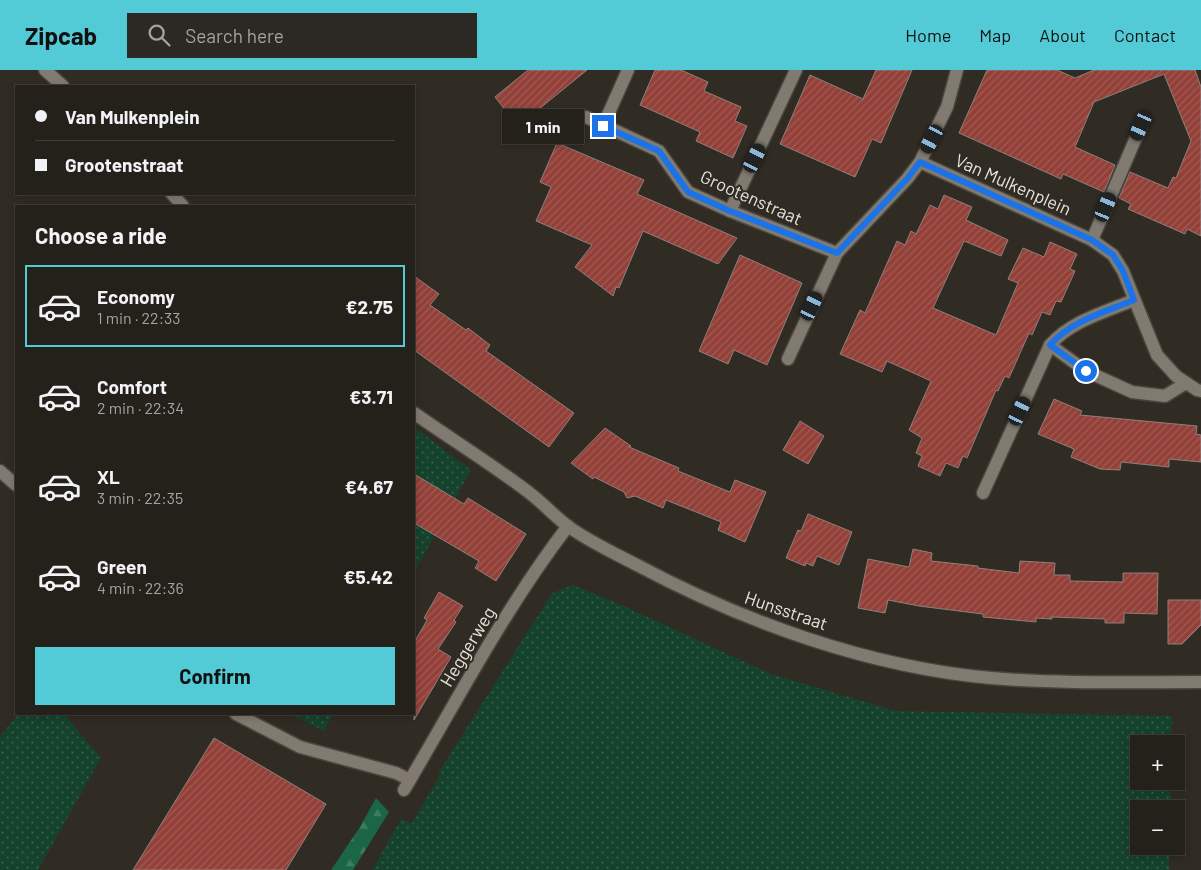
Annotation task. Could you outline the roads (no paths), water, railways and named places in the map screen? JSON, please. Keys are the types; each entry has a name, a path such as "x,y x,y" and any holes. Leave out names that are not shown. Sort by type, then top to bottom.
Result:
{"street":[{"path":"45,70 62,85"},
{"path":"603,126 628,70"},
{"path":"730,211 796,70"},
{"path":"788,359 837,253 907,179 920,162 947,106 957,70"},
{"name":"Grootenstraat","path":"586,118 659,151 688,192 730,211 837,253"},
{"path":"1092,240 1141,126"},
{"name":"Van Mulkenplein","path":"920,162 1092,240 1113,255 1123,271 1157,355 1176,376 1201,391"},
{"path":"173,195 182,205"},
{"path":"983,493 1050,345 1059,335 1071,327 1134,300"},
{"path":"1050,345 1086,371 1132,392 1165,396 1186,383"},
{"name":"Hunsstraat","path":"415,414 527,490 568,526 595,542 708,601 796,634 898,663 954,674 1060,682 1201,682"},
{"path":"0,470 15,484"},
{"name":"Heggerweg","path":"238,715 300,747 396,773 407,785 517,600 568,526"}]}
